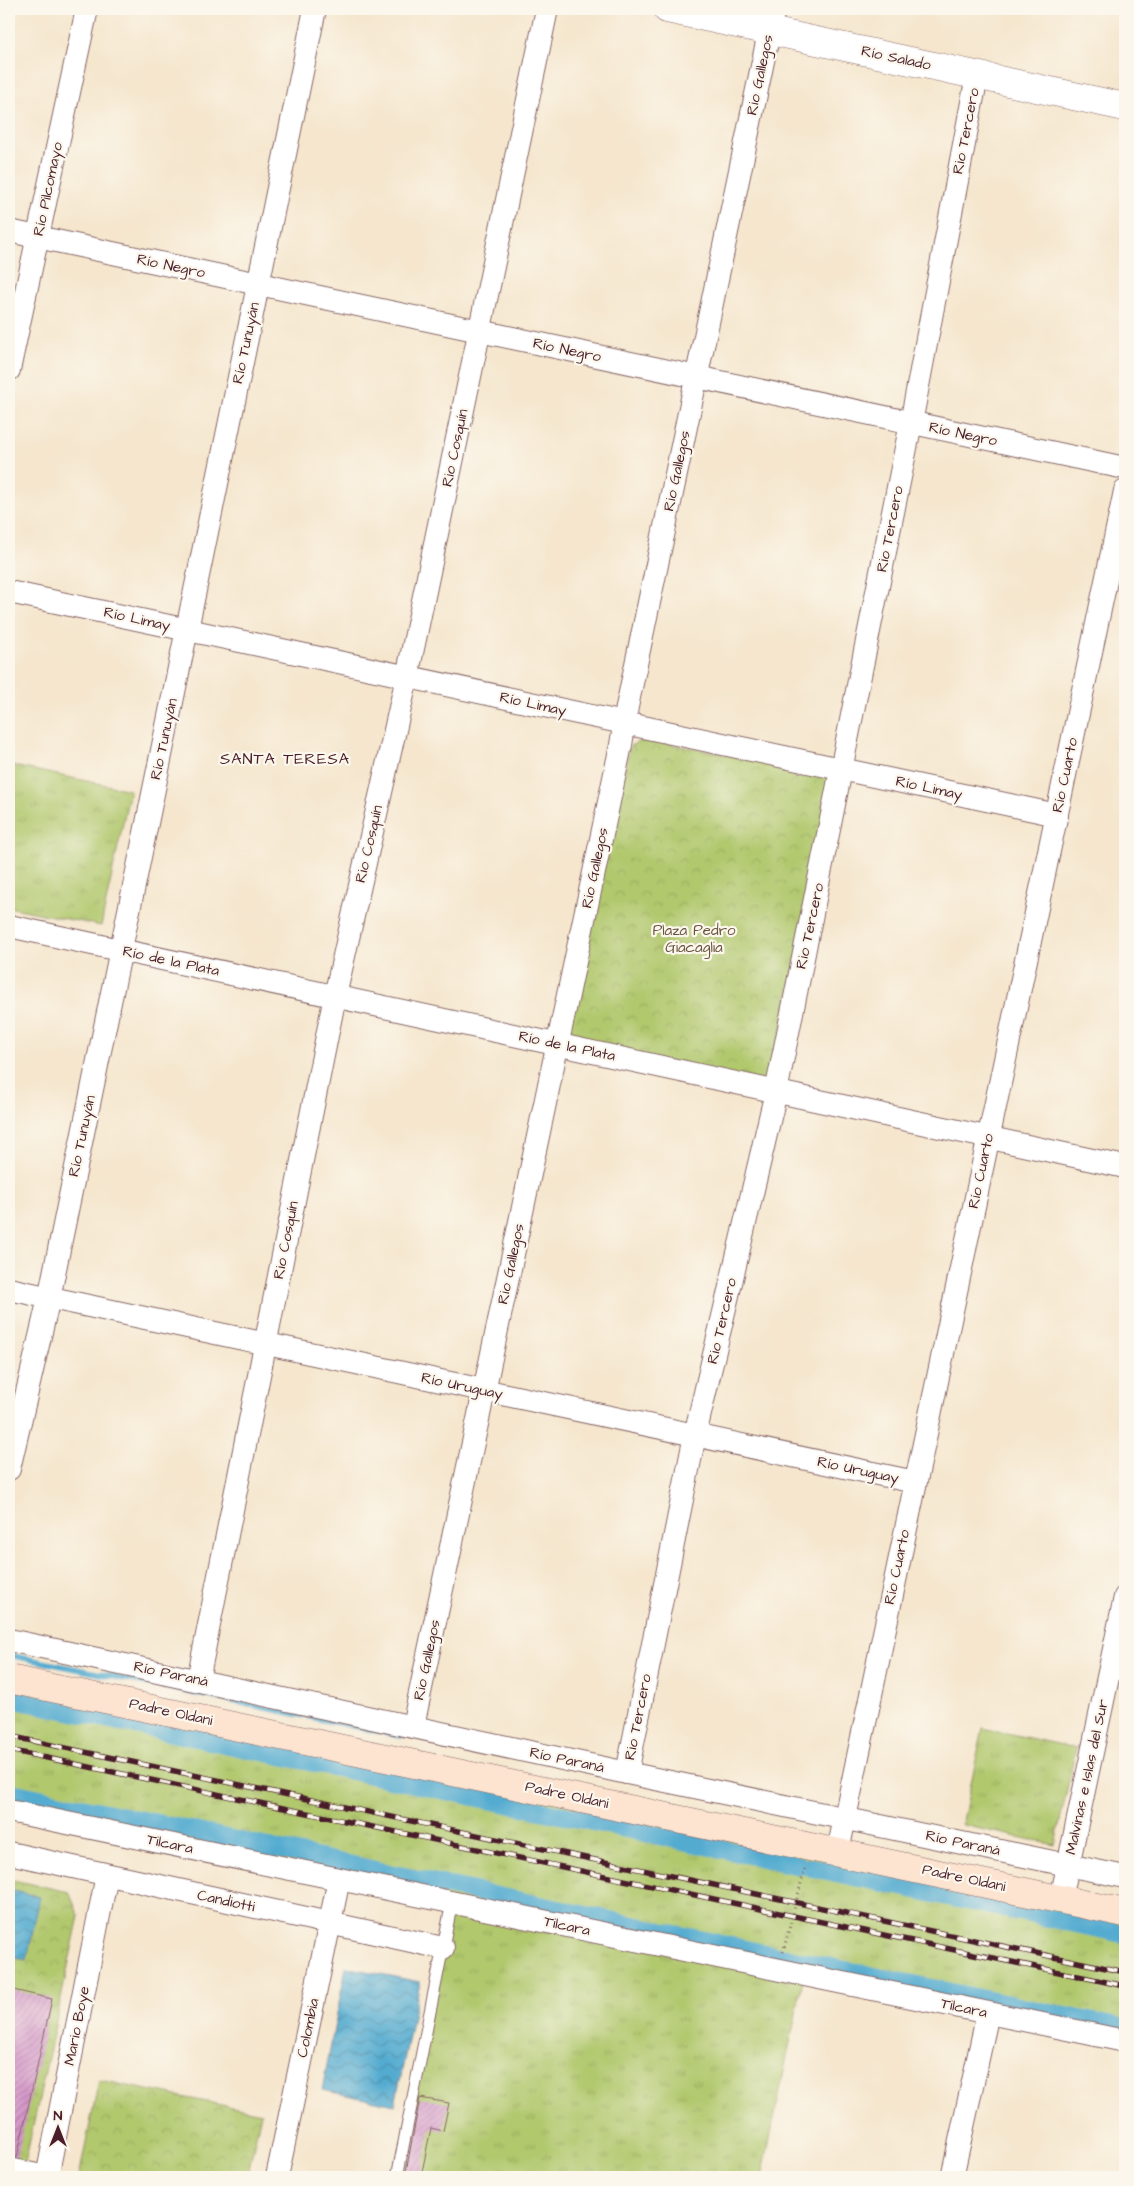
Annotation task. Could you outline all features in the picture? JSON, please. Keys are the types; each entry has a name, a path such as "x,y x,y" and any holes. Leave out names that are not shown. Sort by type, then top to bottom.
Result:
{"main road":[{"name":"Padre Oldani","path":"9,1679 838,1851 1125,1913"}],"street":[{"name":"Río Pilcomayo","path":"9,370 87,9"},
{"name":"Río Tunuyán","path":"9,1468 48,1298 121,950 315,9"},
{"name":"Rio Cosquín","path":"198,1680 335,996 407,677 547,9"},
{"name":"Río Salado","path":"667,9 772,20 977,76 1125,108"},
{"name":"Rio Gallegos","path":"413,1726 772,20"},
{"name":"Rio Tercero","path":"627,1773 695,1435 776,1092 911,423 977,76"},
{"name":"Río Negro","path":"9,231 1125,468"},
{"name":"Río Cuarto","path":"838,1851 1125,491"},
{"name":"Río Limay","path":"9,592 1057,815"},
{"name":"Río de la Plata","path":"9,926 1125,1166"},
{"name":"Río Uruguay","path":"9,1289 916,1482"},
{"name":"Malvinas e Islas del Sur","path":"1061,1899 1125,1597"},
{"name":"Río Paraná","path":"9,1640 627,1773 1125,1877"},
{"name":"Tilcara","path":"9,1811 1125,2041"},
{"name":"Candiotti","path":"9,1853 443,1948"},
{"name":"Mario Boye","path":"47,2177 107,1875"},
{"name":"Colombia","path":"277,2177 340,1879"},
{"path":"952,2177 988,2013"},
{"path":"9,2169 47,2177"}],"lane":[{"path":"397,2177 452,1902"}],"path":[{"path":"778,1970 811,1846"}],"green space":[{"name":"Plaza Pedro Giacaglia","path":"640,741 654,741 825,773 832,781 772,1077 764,1083 572,1043 568,1024 630,746"},
{"path":"9,765 130,790 101,926 9,907"},
{"path":"9,1679 1125,1913 1125,2041 804,1975 762,2177 397,2177 452,1902 9,1811"},
{"path":"983,1728 1076,1748 1055,1845 962,1825"},
{"path":"9,1879 69,1892 79,1916 25,2163 9,2159"},
{"path":"99,2080 261,2113 247,2177 79,2177"}],"water":[{"path":"9,1890 40,1897 27,1960 9,1957"},
{"path":"346,1967 420,1982 395,2105 322,2090"}],"building":[{"path":"9,1989 52,1999 17,2157 9,2156"},
{"path":"420,2098 449,2103 443,2131 431,2128 421,2177 405,2177"}],"waterway":[{"path":"9,1655 401,1736"},
{"path":"9,1698 798,1865"},
{"path":"9,1792 776,1956"},
{"path":"810,1867 1125,1934"},
{"path":"786,1958 1125,2029"}],"railway":[{"path":"9,1736 1125,1972"},
{"path":"9,1750 1125,1986"}],"district":[{"name":"SANTA TERESA","path":"285,759"}]}
